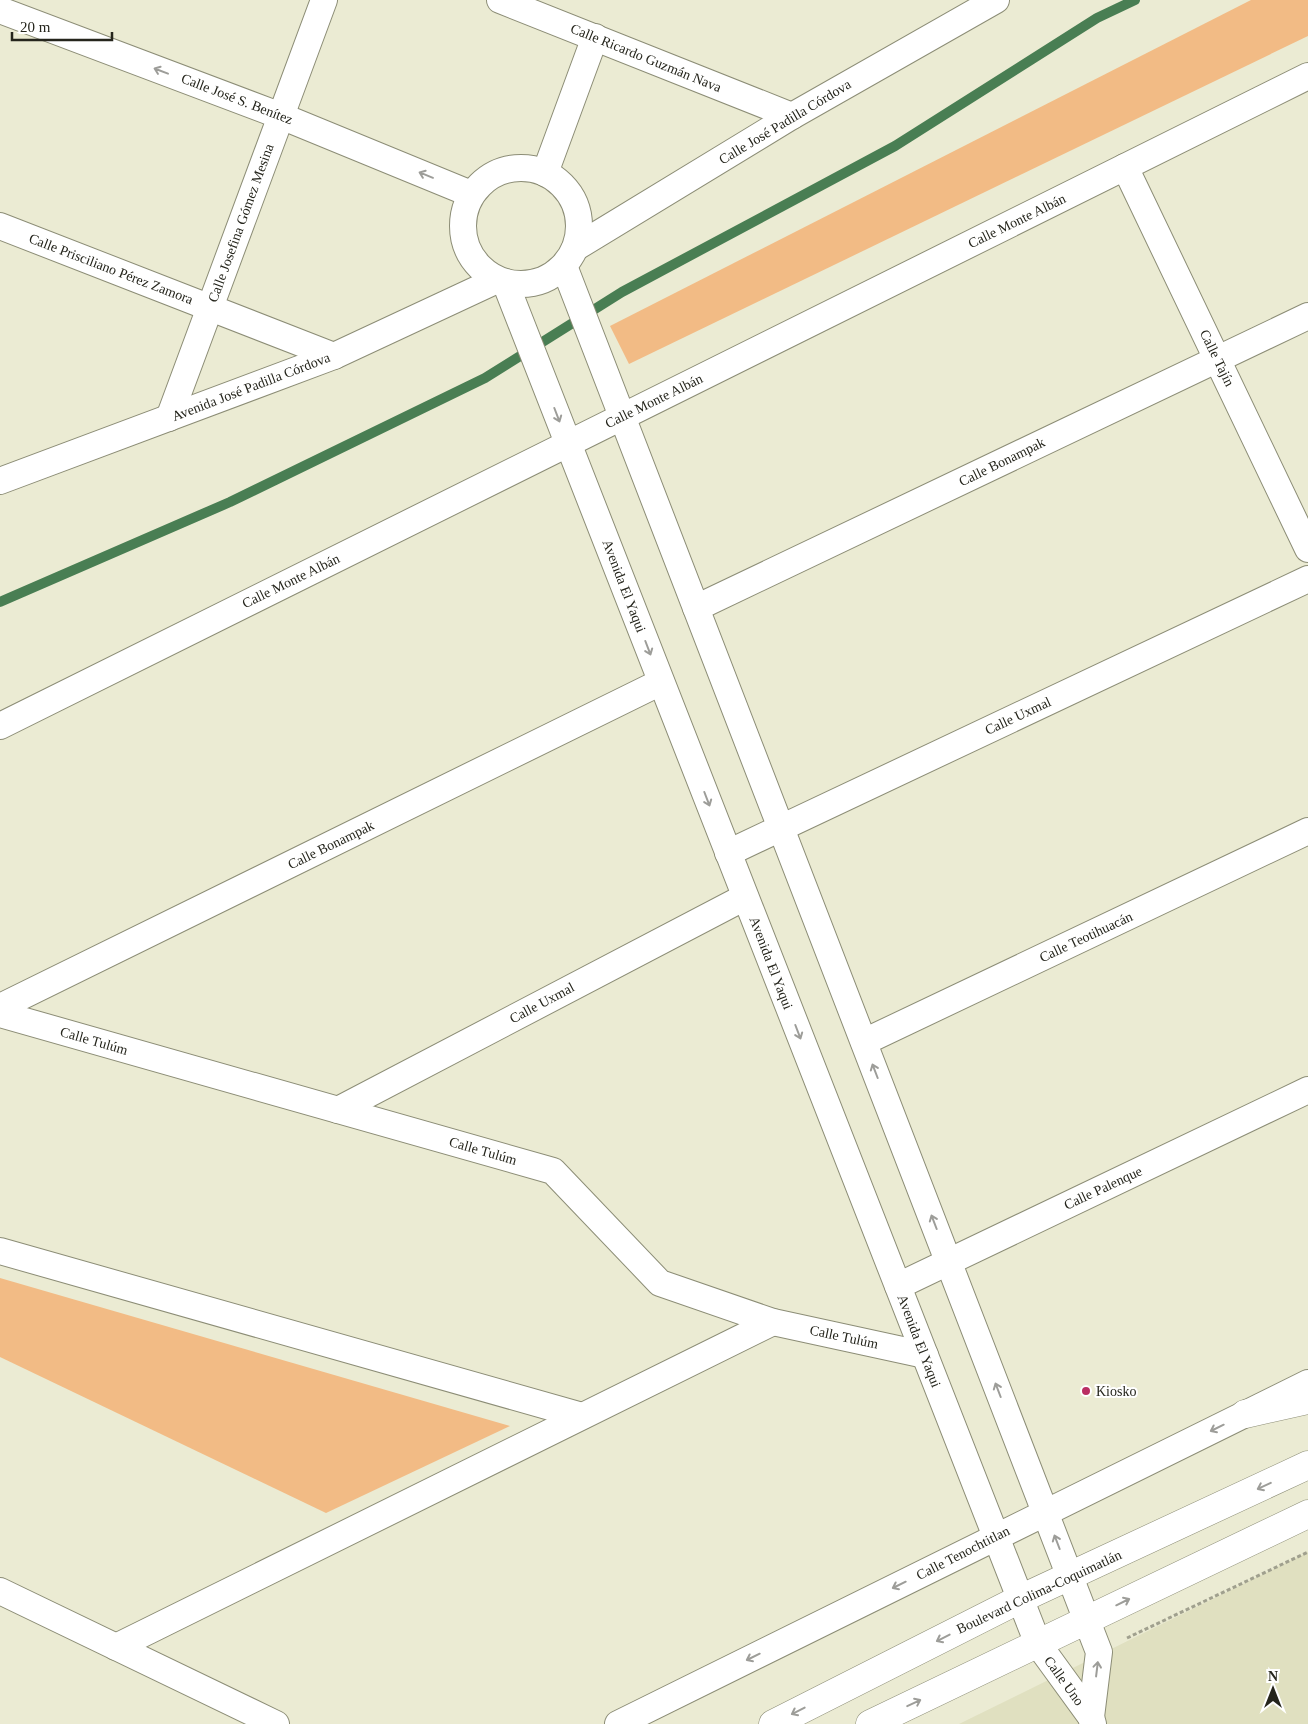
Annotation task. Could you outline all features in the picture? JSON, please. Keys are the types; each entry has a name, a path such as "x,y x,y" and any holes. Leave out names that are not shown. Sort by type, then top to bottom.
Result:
{"main road":[{"path":"1245,1414 1308,1400"},
{"name":"Boulevard Colima-Coquimatlán","path":"773,1724 1020,1599 1308,1465"},
{"path":"870,1724 1308,1514"}],"street":[{"name":"Calle Josefina Gómez Mesina","path":"169,418 324,0"},
{"name":"Calle Ricardo Guzmán Nava","path":"500,0 792,116"},
{"name":"Calle José Padilla Córdova","path":"570,257 792,116 996,0"},
{"name":"Calle José S. Benítez","path":"0,10 281,116 471,194"},
{"path":"545,173 595,37"},
{"name":"Calle Monte Albán","path":"0,726 1308,76"},
{"name":"Calle Tajín","path":"1125,167 1308,549"},
{"path":"512,168 529,168 545,173 560,183 571,196 578,213 579,231 570,257 552,276 537,282 521,285 501,281 480,269 468,252 462,233 463,213 471,194 482,182 496,173 512,168"},
{"name":"Calle Prisciliano Pérez Zamora","path":"0,226 334,356"},
{"path":"570,257 575,295 1087,1620"},
{"name":"Avenida El Yaqui","path":"501,281 523,328 1038,1644"},
{"name":"Avenida José Padilla Córdova","path":"5,476 169,418 334,356 501,281"},
{"name":"Calle Bonampak","path":"696,608 1308,316"},
{"name":"Calle Uxmal","path":"728,853 1308,579"},
{"name":"Calle Bonampak","path":"0,1007 662,682"},
{"name":"Calle Teotihuacán","path":"864,1042 1308,831"},
{"name":"Calle Uxmal","path":"338,1110 746,897"},
{"name":"Calle Tulúm","path":"0,1014 553,1171 660,1283 774,1322 924,1355"},
{"name":"Calle Palenque","path":"898,1286 1308,1090"},
{"path":"0,1251 582,1416"},
{"path":"116,1647 774,1322"},
{"name":"Calle Tenochtitlan","path":"618,1724 1045,1511 1308,1383"},
{"path":"0,1591 276,1724"},
{"name":"Calle Uno","path":"1087,1620 1099,1652 1092,1721"},
{"name":"Calle Uno","path":"1038,1644 1092,1721"}],"path":[{"path":"1127,1638 1308,1552"}],"shaded area":[{"path":"1251,0 1308,0 1308,36 629,364 610,326"},
{"path":"0,1278 510,1426 326,1513 0,1357"},
{"path":"1308,1552 1308,1724 959,1724"}],"waterway":[{"path":"0,602 230,502 485,378 622,292 895,146 1097,18 1135,0"}],"place":[{"name":"Kiosko","path":"1086,1391"}]}
